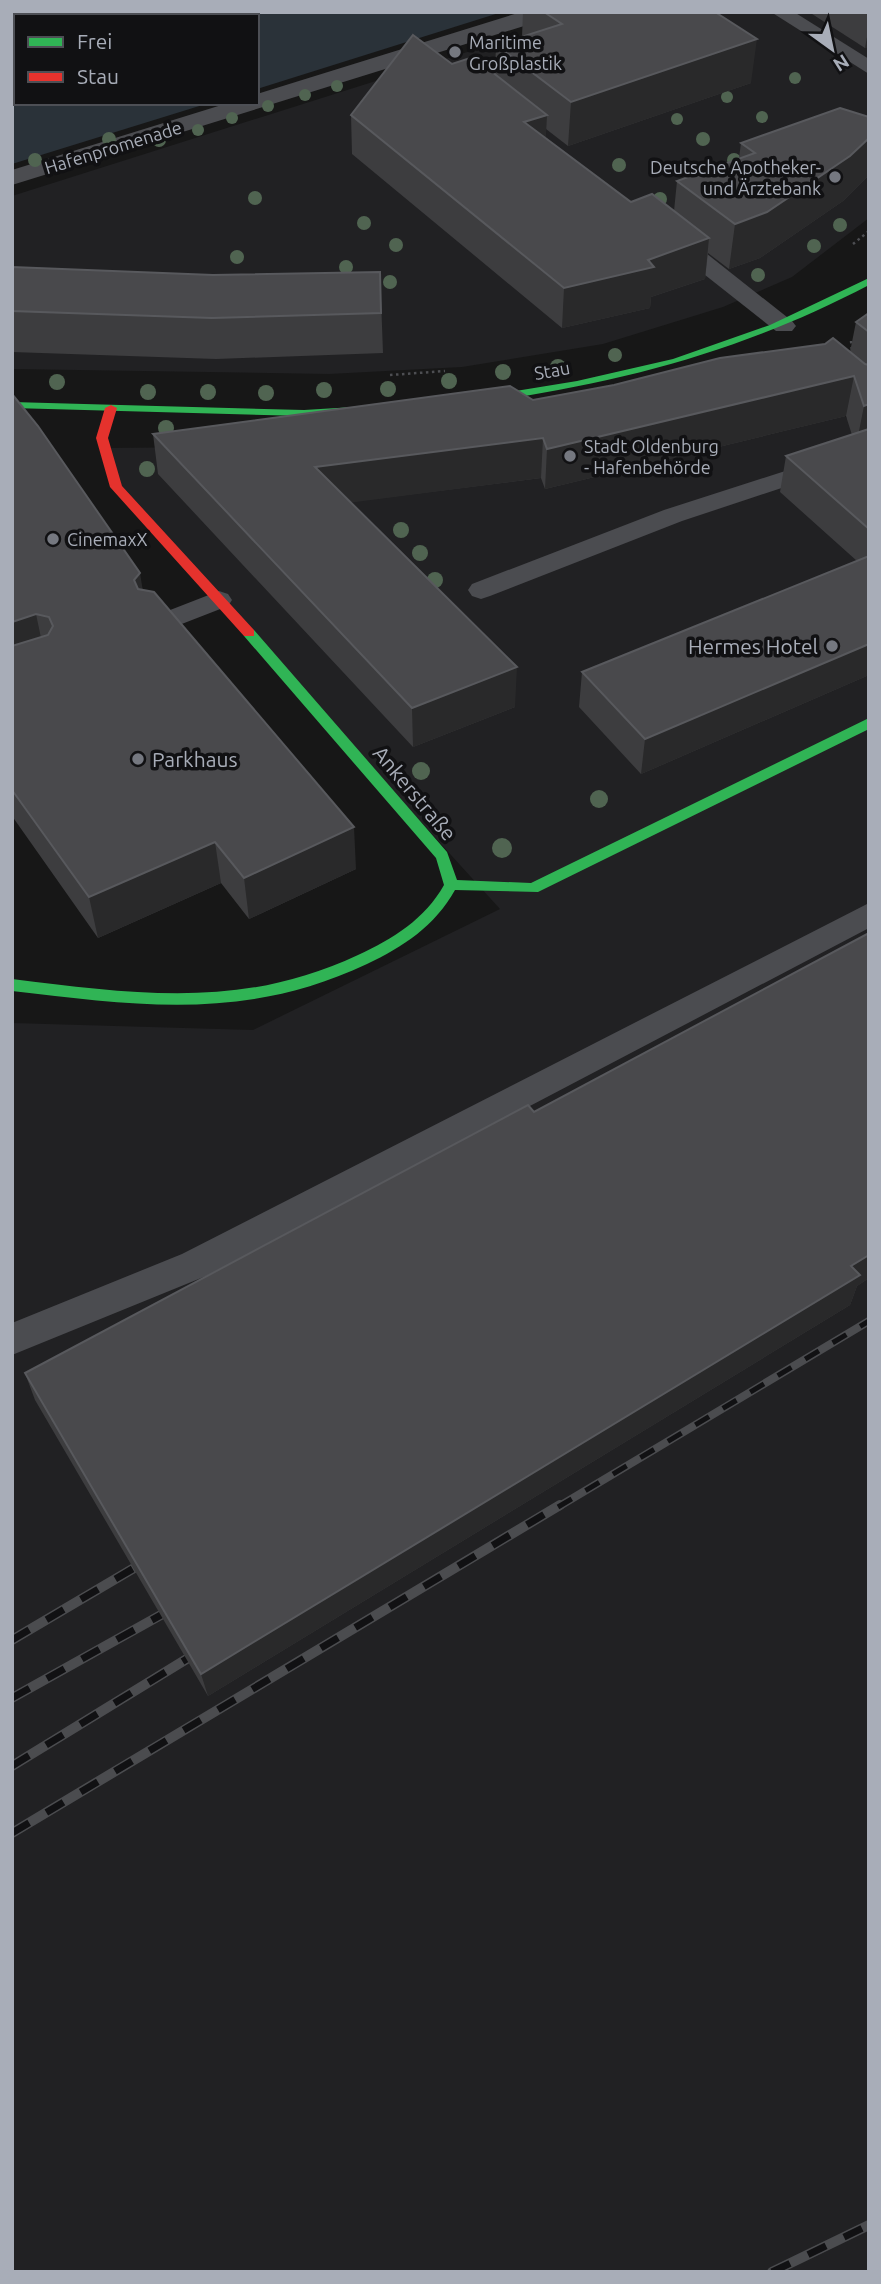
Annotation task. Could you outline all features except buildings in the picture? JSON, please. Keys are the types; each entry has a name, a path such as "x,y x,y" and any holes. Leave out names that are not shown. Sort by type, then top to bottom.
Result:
{"street":[{"name":"Hafenpromenade","path":"259,102 545,12"},
{"name":"Hafenpromenade","path":"12,177 248,105"},
{"name":"Stau","path":"454,403 628,375 793,333 828,306 869,281"},
{"path":"12,405 304,413 387,408"},
{"name":"Ankerstraße","path":"111,408 102,438 117,486 442,856 451,885"},
{"path":"12,985 121,1000 192,1002 248,998 305,985 369,958 414,931 442,908 451,885 533,888 869,723"}],"lane":[{"path":"780,12 869,68"},
{"path":"656,225 793,333"},
{"path":"481,590 638,526 759,483 869,451"},
{"path":"156,625 219,600"},
{"path":"12,1339 194,1265 869,914"}],"path":[{"path":"127,13 134,12"},
{"path":"851,341 853,360"}],"shaded area":[{"path":"502,12 259,88 259,14 183,14"},
{"path":"594,12 869,12 869,218 792,277 723,307 603,344 462,367 329,374 12,369 12,196"},
{"path":"12,65 14,105 203,105 12,164"},
{"path":"805,372 869,443 869,2272 12,2272 12,1023 253,1030 500,909 117,487 105,448 223,447"}],"railway":[{"path":"558,1507 869,1321"},
{"path":"12,1833 560,1505"},
{"path":"12,1640 151,1558"},
{"path":"12,1698 177,1606"},
{"path":"12,1766 203,1649"},
{"path":"772,2272 869,2225"}],"traffic: fast":[{"path":"472,401 577,385 677,361 774,327 869,281"},
{"path":"12,405 304,413 370,409"},
{"path":"249,633 442,856 451,885"},
{"path":"451,885 533,888 869,723"},
{"path":"12,985 153,1000 242,997 287,988 332,974 400,939 429,916 451,885"}],"traffic: jam":[{"path":"111,408 102,438 116,487 249,633"}],"place":[{"name":"Maritime Großplastik","path":"455,52"},
{"name":"Deutsche Apotheker- und Ärztebank","path":"835,177"},
{"name":"Stadt Oldenburg - Hafenbehörde","path":"570,456"},
{"name":"CinemaxX","path":"53,539"},
{"name":"Hermes Hotel","path":"832,646"},
{"name":"Parkhaus","path":"138,759"}]}
